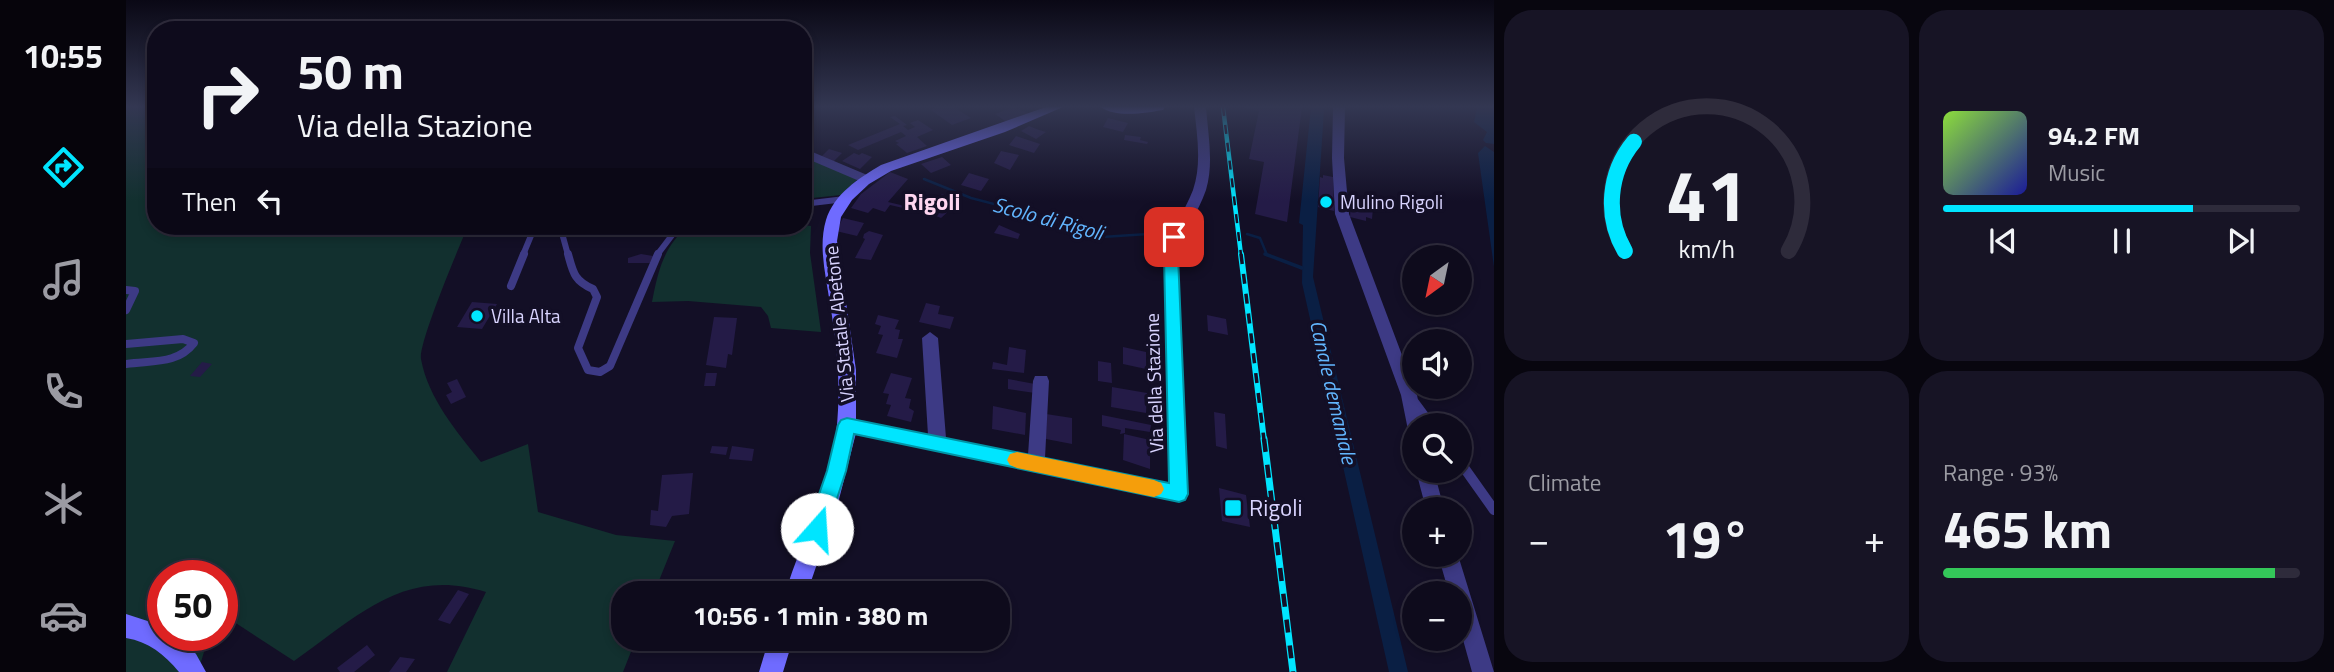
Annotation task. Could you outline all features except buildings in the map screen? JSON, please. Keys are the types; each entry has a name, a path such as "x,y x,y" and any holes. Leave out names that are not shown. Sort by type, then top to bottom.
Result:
{"main road":[{"name":"Via Statale Abetone","path":"800,581 836,471 847,425 848,384 829,241 832,223 845,199 868,180 900,162 975,138"},
{"path":"126,626 145,629 165,638 194,672"},
{"path":"771,672 777,651"}],"street":[{"name":"Via della Stazione","path":"847,425 1179,494 1171,256 1174,237 1199,189 1203,168 1202,138"},
{"path":"1338,138 1342,214 1402,376"},
{"path":"812,156 868,180"},
{"path":"930,338 939,443"},
{"path":"1037,464 1041,381"},
{"path":"1472,636 1483,672"}],"lane":[{"path":"812,203 845,199"},
{"path":"511,285 531,235"},
{"path":"562,235 574,277 579,283 593,289 597,297 578,348 587,370 596,372 605,371 610,366 659,251 672,235"},
{"path":"126,290 135,291 126,310"},
{"path":"126,344 183,339 194,343 190,351 173,360 146,360 126,364"},
{"path":"1412,399 1423,413"},
{"path":"1472,479 1494,510"}],"green space":[{"path":"126,138 147,138 147,235 464,235 426,335 421,359 437,401 462,439 481,462 528,444 538,512 616,535 675,541 659,581 611,581 611,651 631,651 623,672 447,672 486,592 457,586 430,586 383,600 294,661 238,624 238,560 147,560 147,651 204,651 198,672 126,672"},
{"path":"812,160 858,179 841,195 812,198"},
{"path":"679,235 811,235 810,253 821,332 771,328 768,316 761,307 688,301 652,302 659,270"}],"water":[{"name":"Canale demaniale","path":"1308,138 1322,138 1313,277 1408,672 1389,672 1302,283 1303,225 1299,223"},
{"path":"1494,138 1494,144 1486,143 1483,140"},
{"path":"1485,146 1494,152 1494,267 1478,153"}],"waterway":[{"name":"Scolo di Rigoli","path":"924,179 971,198 1040,216 1102,237 1164,233 1172,223"},
{"name":"Scolo di Rigoli","path":"1247,234 1260,238 1267,255"},
{"name":"Scolo di Rigoli","path":"1267,255 1302,268"}],"railway":[{"path":"1227,138 1241,255"},
{"path":"1241,254 1264,440"},
{"path":"1264,439 1293,672"}],"slow traffic":[{"path":"1017,460 1154,489"}],"place":[{"name":"Mulino Rigoli","path":"1326,202"},
{"name":"Villa Alta","path":"477,316"},
{"name":"Rigoli","path":"1233,508"}],"district":[{"name":"Rigoli","path":"932,202"}],"route":[{"path":"817,529 841,454 847,425 1179,494 1172,317 1171,256 1174,237"}]}
